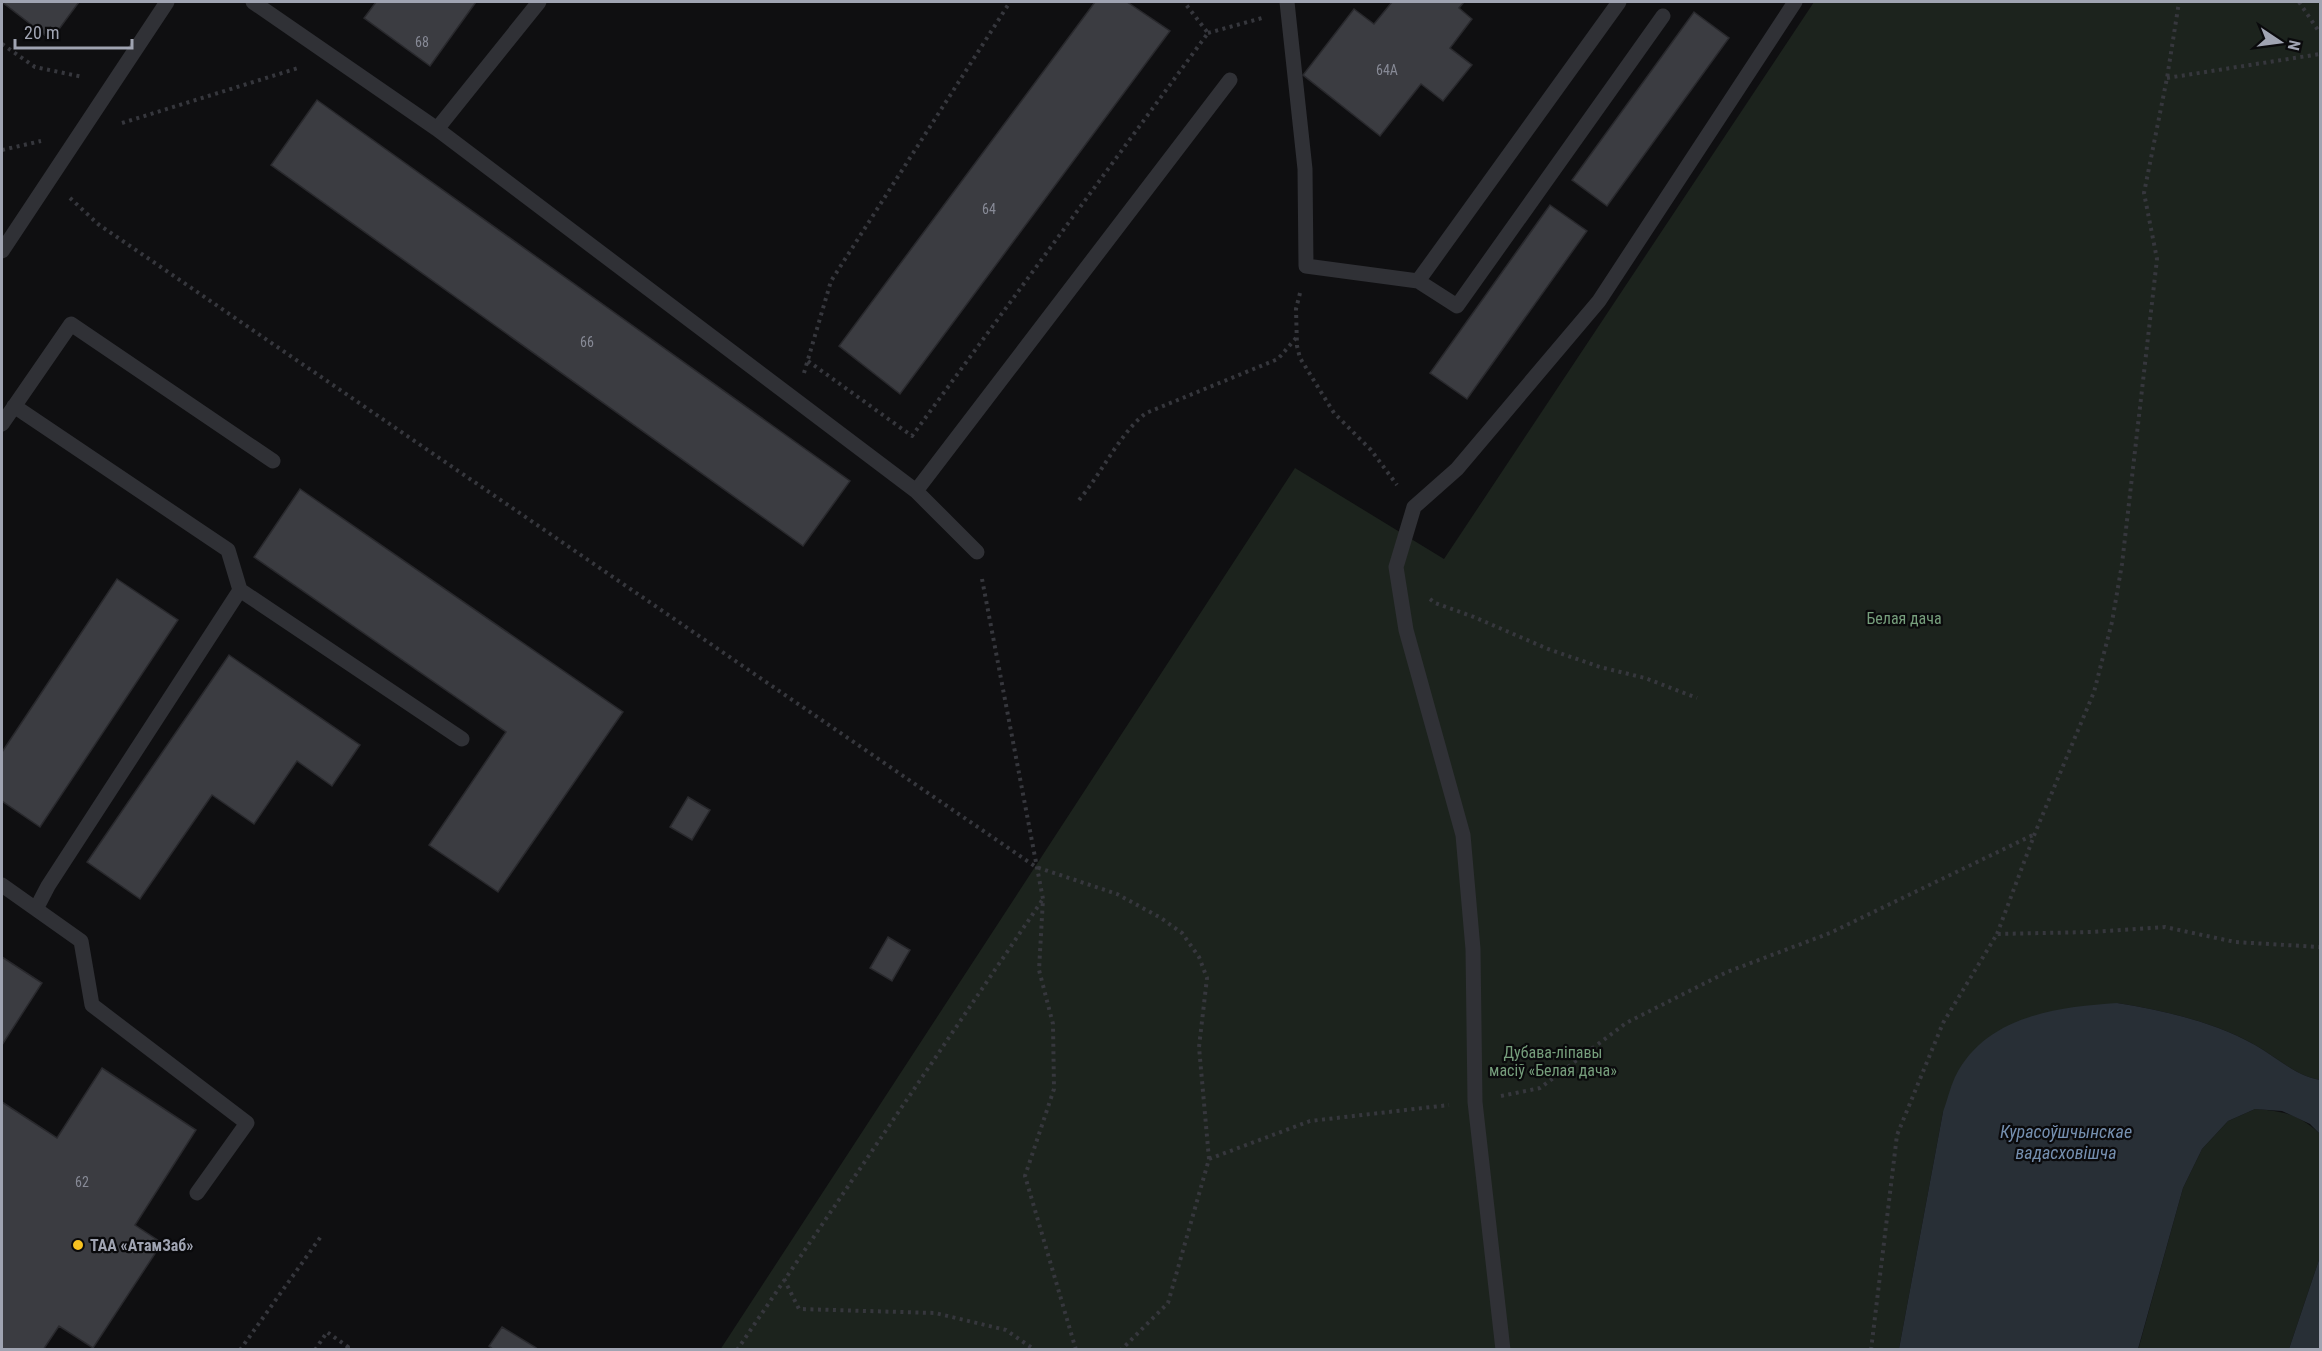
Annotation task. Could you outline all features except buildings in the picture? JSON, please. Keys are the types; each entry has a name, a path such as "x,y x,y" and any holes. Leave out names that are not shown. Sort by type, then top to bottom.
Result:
{"lane":[{"path":"2,251 167,2"},
{"path":"253,2 437,129 916,491 977,552"},
{"path":"437,129 539,2"},
{"path":"1287,2 1305,169 1306,266 1418,281 1457,306 1663,16"},
{"path":"1418,281 1619,2"},
{"path":"1503,1350 1474,1102 1473,949 1463,835 1406,630 1396,567 1414,507 1457,469 1599,301 1795,2"},
{"path":"916,491 1230,80"},
{"path":"2,424 71,324 273,461"},
{"path":"14,406 228,550 240,590 462,739"},
{"path":"36,909 48,886 240,590"},
{"path":"2,885 81,941 92,1005 247,1123 197,1193"}],"path":[{"path":"797,401 831,281 1011,2"},
{"path":"1184,2 1208,33"},
{"path":"1871,1350 1897,1134 1943,1023 1997,934 2035,833 2094,692 2116,599 2157,259 2144,193 2167,78 2179,2"},
{"path":"2300,2 2320,33"},
{"path":"808,361 912,436 1208,33 1251,21"},
{"path":"2,44 34,67 87,78"},
{"path":"2167,78 2320,54"},
{"path":"2,150 78,134 158,113 333,56"},
{"path":"49,180 99,224 1036,867 1117,894 1161,918 1182,933 1199,957 1207,978 1199,1047 1209,1159 1168,1303 1121,1350"},
{"path":"1306,266 1296,309 1296,338 1300,358 1334,413 1371,450 1414,507"},
{"path":"1079,500 1093,484 1135,422 1146,413 1278,359 1296,338"},
{"path":"977,552 1043,899 1039,970 1053,1024 1054,1089 1025,1176 1076,1350"},
{"path":"1396,567 1435,603 1548,649 1600,667 1645,678 1697,698"},
{"path":"1209,1159 1310,1121 1474,1102 1540,1088 1626,1023 1727,972 1830,933 2035,833"},
{"path":"737,1350 1043,899"},
{"path":"1997,934 2091,933 2165,927 2235,942 2320,947"},
{"path":"240,1350 322,1235"},
{"path":"784,1279 799,1309 935,1313 1006,1330 1035,1350"},
{"path":"315,1350 327,1332 348,1347 347,1350"}],"green space":[{"name":"Дубава-ліпавы масіў «Белая дача»","path":"1814,2 2320,2 2320,1080 2303,1075 2255,1045 2222,1029 2170,1013 2117,1003 1943,1112 1899,1349 720,1350 1295,468 1444,559"},
{"path":"2255,1109 2274,1111 2298,1118 2320,1134 2320,1257 2289,1349 2138,1350 2183,1188 2202,1149 2228,1121"}],"water":[{"name":"Курасоўшчынскае вадасховішча","path":"2117,1003 2170,1013 2222,1029 2255,1045 2303,1075 2320,1080 2320,1134 2310,1124 2282,1111 2255,1109 2228,1121 2202,1149 2183,1188 2138,1349 1899,1349 1943,1112 1955,1077 1968,1056 1985,1040 2025,1019 2047,1012"},
{"path":"2320,1257 2320,1349 2289,1349"}],"place":[{"name":"ТАА «АтамЗаб»","path":"78,1245"}],"park label":[{"name":"Белая дача","path":"1904,618"}]}
